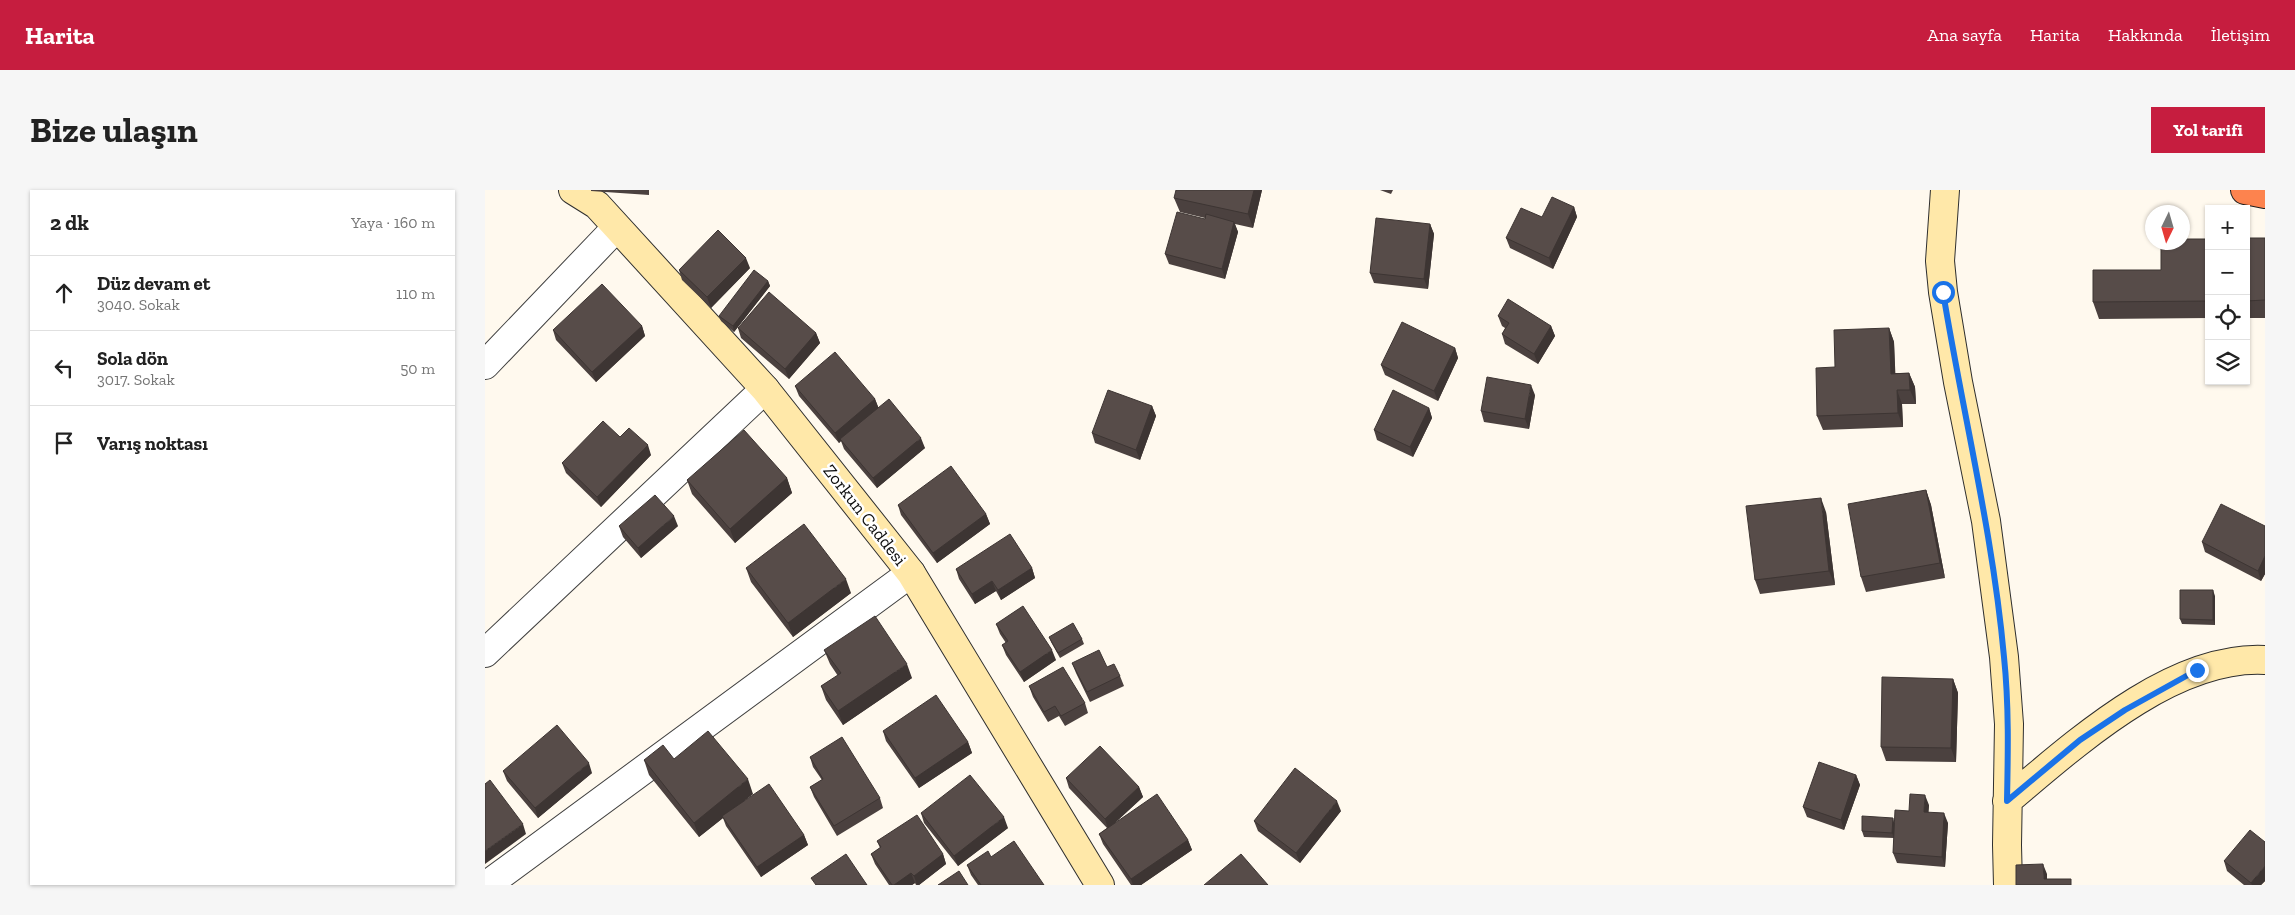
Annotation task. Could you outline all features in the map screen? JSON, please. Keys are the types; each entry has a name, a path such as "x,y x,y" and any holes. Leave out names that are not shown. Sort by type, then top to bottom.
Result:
{"highway":[{"path":"2245,190 2265,194"}],"street":[{"name":"Zorkun Caddesi","path":"573,190 597,205 616,228 765,388 911,573 1100,885"},
{"path":"1945,190 1941,261 1943,292 1996,590 2004,658 2009,724 2007,801 2008,885"},
{"path":"485,365 616,228"},
{"path":"485,653 765,388"},
{"path":"487,885 911,573"},
{"path":"2007,801 2080,740 2158,690 2197,670 2225,662 2265,660"}],"building":[{"path":"1176,190 1254,190 1248,214 1174,198"},
{"path":"1552,197 1574,207 1549,258 1506,238 1521,208 1542,217"},
{"path":"1177,212 1205,219 1206,214 1234,222 1222,269 1165,254"},
{"path":"1376,218 1430,224 1424,279 1370,273"},
{"path":"718,230 746,258 707,297 679,270"},
{"path":"2250,238 2265,238 2265,300 2250,301"},
{"path":"2190,239 2205,239 2205,301 2093,302 2093,270 2161,270 2161,250 2190,250"},
{"path":"754,270 768,281 733,326 719,316"},
{"path":"602,284 642,326 592,372 553,330"},
{"path":"769,292 816,333 785,369 738,328"},
{"path":"1508,299 1551,326 1534,354 1502,334 1509,323 1498,316"},
{"path":"1402,322 1455,348 1434,391 1381,365"},
{"path":"1889,328 1891,374 1909,373 1910,390 1897,390 1898,413 1817,416 1816,368 1835,367 1834,330"},
{"path":"835,352 875,399 835,433 795,386"},
{"path":"1487,377 1531,385 1525,419 1481,411"},
{"path":"1108,390 1152,406 1136,450 1092,433"},
{"path":"1393,390 1429,408 1410,447 1374,430"},
{"path":"889,399 921,438 873,478 840,439"},
{"path":"603,421 620,437 629,428 648,445 597,497 562,463"},
{"path":"744,430 787,478 730,529 687,480"},
{"path":"951,466 986,514 933,553 898,505"},
{"path":"1926,490 1940,563 1861,577 1848,504"},
{"path":"655,495 674,516 638,548 619,526"},
{"path":"1821,498 1829,571 1755,580 1746,506"},
{"path":"2221,504 2265,526 2265,556 2258,571 2202,542"},
{"path":"804,524 846,579 788,623 746,568"},
{"path":"1010,534 1032,568 998,590 992,581 972,594 956,569"},
{"path":"2180,590 2213,590 2213,620 2180,619"},
{"path":"1023,606 1052,650 1020,672 1002,645 1008,641 996,624"},
{"path":"875,616 907,664 838,711 821,686 841,673 824,650"},
{"path":"1073,623 1082,639 1058,653 1049,637"},
{"path":"1099,650 1107,667 1114,664 1120,676 1087,692 1072,663"},
{"path":"1063,667 1085,703 1061,716 1055,706 1044,712 1029,686"},
{"path":"1882,677 1953,679 1951,748 1881,747"},
{"path":"936,695 968,742 915,778 883,731"},
{"path":"557,725 589,763 535,808 503,771"},
{"path":"708,731 748,779 694,823 644,760 663,745 674,759"},
{"path":"842,737 880,798 834,826 810,787 823,779 810,757"},
{"path":"1100,746 1139,787 1105,819 1066,778"},
{"path":"1819,762 1856,775 1841,820 1803,807"},
{"path":"1295,768 1337,801 1296,853 1254,821"},
{"path":"970,775 1004,817 954,856 921,813"},
{"path":"490,780 523,824 485,851 485,784"},
{"path":"769,784 804,835 757,867 722,816"},
{"path":"1157,794 1188,840 1131,879 1099,834"},
{"path":"1910,794 1925,795 1924,812 1944,813 1942,857 1893,853 1895,810 1909,811"},
{"path":"917,815 943,854 914,876 911,873 892,885 871,854 881,847 877,841"},
{"path":"1862,816 1893,818 1892,833 1862,831"},
{"path":"2250,830 2265,842 2265,866 2251,883 2224,861"},
{"path":"1014,841 1044,885 981,885 967,865 988,851 991,857"},
{"path":"846,854 867,885 816,885 811,878"},
{"path":"1241,854 1268,885 1204,885"},
{"path":"2043,864 2044,879 2071,879 2071,885 2016,885 2016,865"},
{"path":"959,871 968,885 938,885"}],"route":[{"path":"1943,292 1958,382 1986,521 1996,590 2009,724 2007,801 2080,740 2158,690 2197,670"}]}
